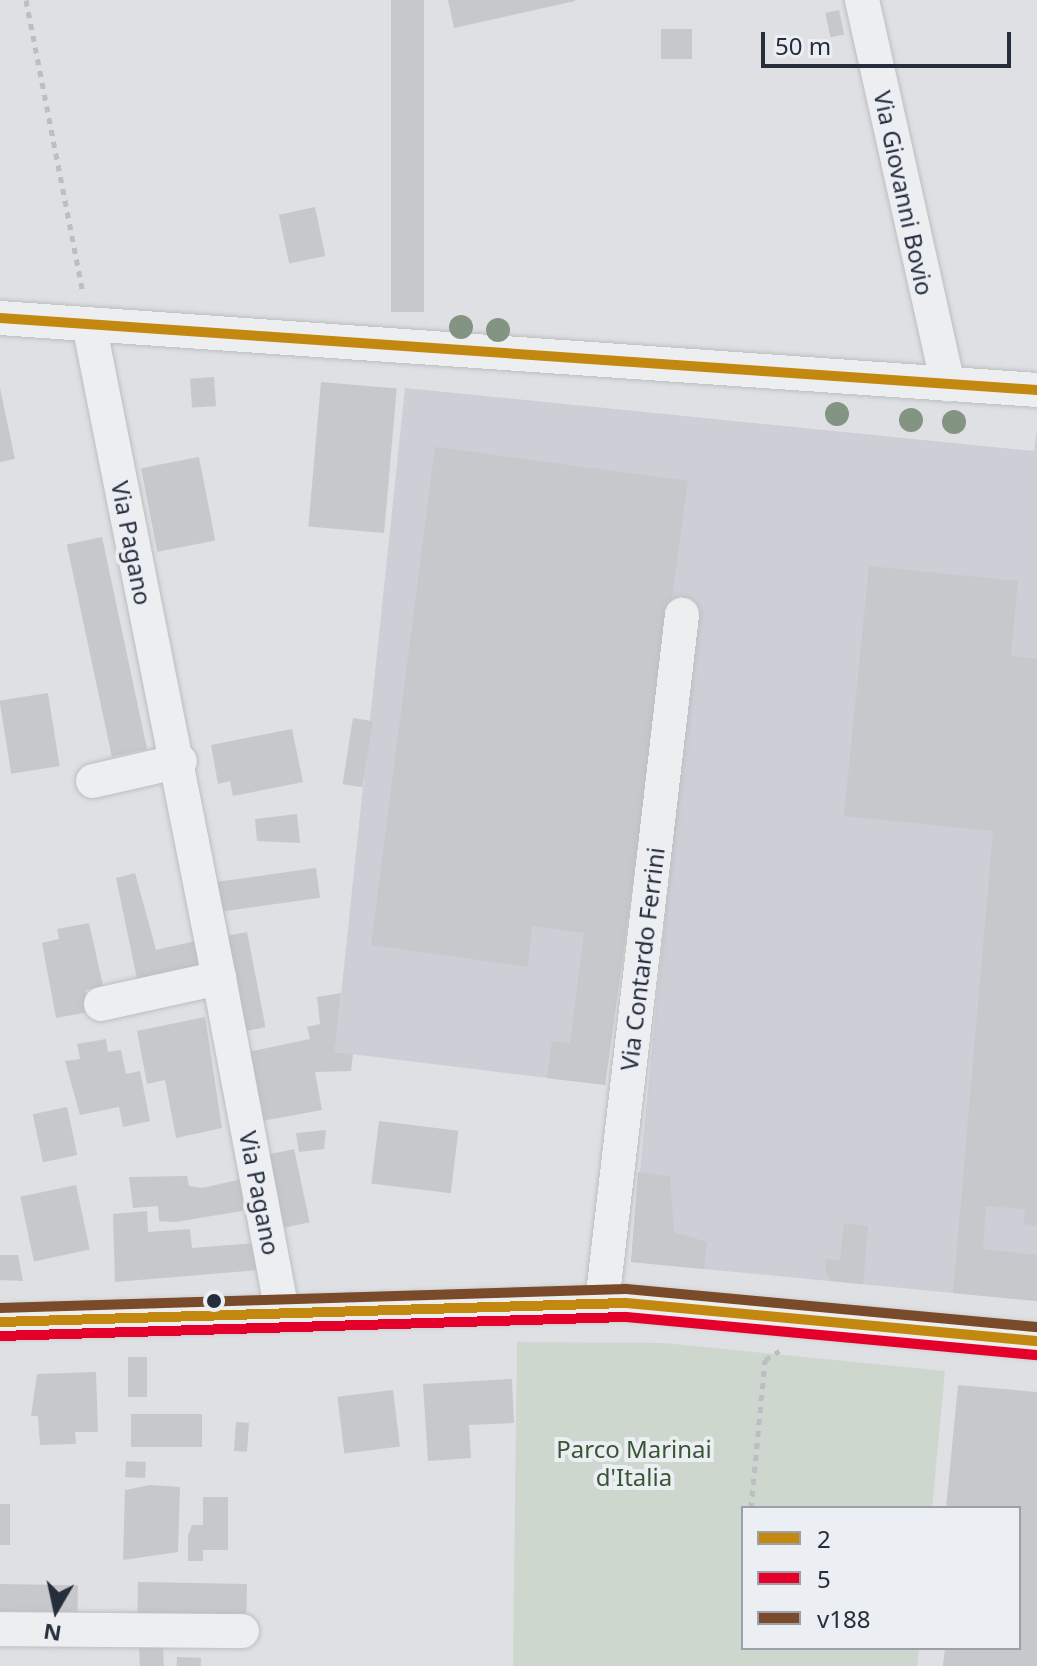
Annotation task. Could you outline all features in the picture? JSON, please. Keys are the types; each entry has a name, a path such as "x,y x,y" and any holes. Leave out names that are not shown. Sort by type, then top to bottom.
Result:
{"street":[{"name":"Via Giovanni Bovio","path":"862,0 948,385"},
{"path":"0,318 1037,390"},
{"name":"Via Pagano","path":"89,324 180,761 282,1313"},
{"name":"Via Contardo Ferrini","path":"602,1303 682,615"},
{"path":"93,781 180,761"},
{"path":"101,1004 219,978"},
{"path":"0,1322 602,1303 1037,1341"},
{"path":"0,1629 242,1631"}],"path":[{"path":"26,0 89,324"},
{"path":"751,1506 765,1360 779,1354"}],"shaded area":[{"path":"405,388 1034,451 1037,430 1037,1301 631,1262 696,602 673,599 605,1085 335,1052"}],"green space":[{"name":"Parco Marinai d'Italia","path":"517,1342 664,1343 945,1371 932,1506 741,1506 741,1650 919,1650 917,1666 513,1666"}],"building":[{"path":"391,0 424,0 424,312 391,312"},
{"path":"448,0 575,0 575,1 454,28"},
{"path":"839,10 844,34 831,37 825,13"},
{"path":"661,29 692,29 692,59 661,59"},
{"path":"315,207 325,256 289,264 279,215"},
{"path":"214,377 216,406 192,408 190,379"},
{"path":"321,382 397,389 384,533 308,526"},
{"path":"0,388 15,459 0,462"},
{"path":"435,447 688,481 605,1085 547,1078 552,1041 570,1043 584,933 532,926 528,967 371,945"},
{"path":"199,457 215,540 157,552 141,468"},
{"path":"102,537 147,749 112,757 67,544"},
{"path":"869,566 1018,581 1011,656 1037,659 1037,1226 1024,1224 1025,1209 986,1206 983,1249 1037,1255 1037,1301 953,1293 993,831 844,816"},
{"path":"48,693 60,766 11,774 0,701"},
{"path":"353,718 373,721 362,787 343,784"},
{"path":"292,729 303,782 233,796 230,781 218,784 211,745"},
{"path":"297,814 300,843 257,841 255,819"},
{"path":"316,868 320,898 220,912 216,882"},
{"path":"135,873 156,950 195,941 201,966 137,979 116,878"},
{"path":"89,923 103,986 85,990 89,1012 56,1018 42,943 59,939 57,929"},
{"path":"247,932 266,1027 244,1031 225,936"},
{"path":"341,993 335,1052 353,1054 351,1071 315,1072 322,1110 262,1121 248,1052 310,1039 307,1027 320,1024 317,997"},
{"path":"205,1017 222,1128 176,1138 165,1080 147,1084 137,1031"},
{"path":"106,1039 108,1052 121,1050 126,1074 140,1071 150,1121 123,1127 119,1107 80,1115 65,1061 80,1059 77,1044"},
{"path":"67,1107 77,1155 43,1162 33,1114"},
{"path":"379,1121 458,1131 451,1193 371,1184"},
{"path":"326,1130 324,1149 299,1152 296,1133"},
{"path":"294,1149 310,1222 284,1228 269,1154"},
{"path":"638,1172 670,1176 674,1232 707,1242 704,1269 631,1262"},
{"path":"187,1176 189,1186 202,1188 242,1179 248,1210 175,1222 159,1221 158,1206 133,1208 129,1177"},
{"path":"76,1185 90,1250 34,1261 20,1197"},
{"path":"147,1211 148,1232 190,1229 192,1248 255,1243 260,1270 115,1282 113,1214"},
{"path":"844,1223 868,1226 863,1284 830,1281 826,1273 825,1259 840,1260"},
{"path":"0,1255 18,1255 23,1281 0,1280"},
{"path":"128,1357 147,1357 147,1397 128,1397"},
{"path":"96,1372 98,1432 75,1432 76,1444 40,1445 38,1416 31,1416 37,1374"},
{"path":"512,1379 514,1423 469,1425 471,1458 428,1461 423,1384"},
{"path":"958,1385 1037,1392 1037,1666 943,1666 945,1650 1021,1650 1021,1506 946,1506"},
{"path":"393,1390 400,1447 344,1453 337,1397"},
{"path":"131,1414 202,1414 202,1447 131,1447"},
{"path":"236,1422 249,1423 247,1452 234,1451"},
{"path":"126,1461 146,1462 145,1478 125,1477"},
{"path":"150,1485 180,1487 178,1552 123,1560 125,1490"},
{"path":"203,1497 228,1497 228,1550 203,1550 203,1561 188,1561 188,1535 192,1525 203,1525"},
{"path":"0,1504 10,1504 10,1545 0,1545"},
{"path":"138,1582 247,1584 246,1618 137,1616"},
{"path":"0,1584 78,1585 78,1612 0,1611"},
{"path":"163,1643 164,1666 140,1666 139,1644"},
{"path":"177,1657 201,1658 201,1666 177,1666"}],"transit line":[{"name":"2","path":"0,318 1037,390"},
{"name":"v188","path":"0,1308 626,1289 1037,1327"},
{"name":"2","path":"0,1322 626,1303 1037,1341"},
{"name":"5","path":"0,1336 626,1317 1036,1355"}]}
